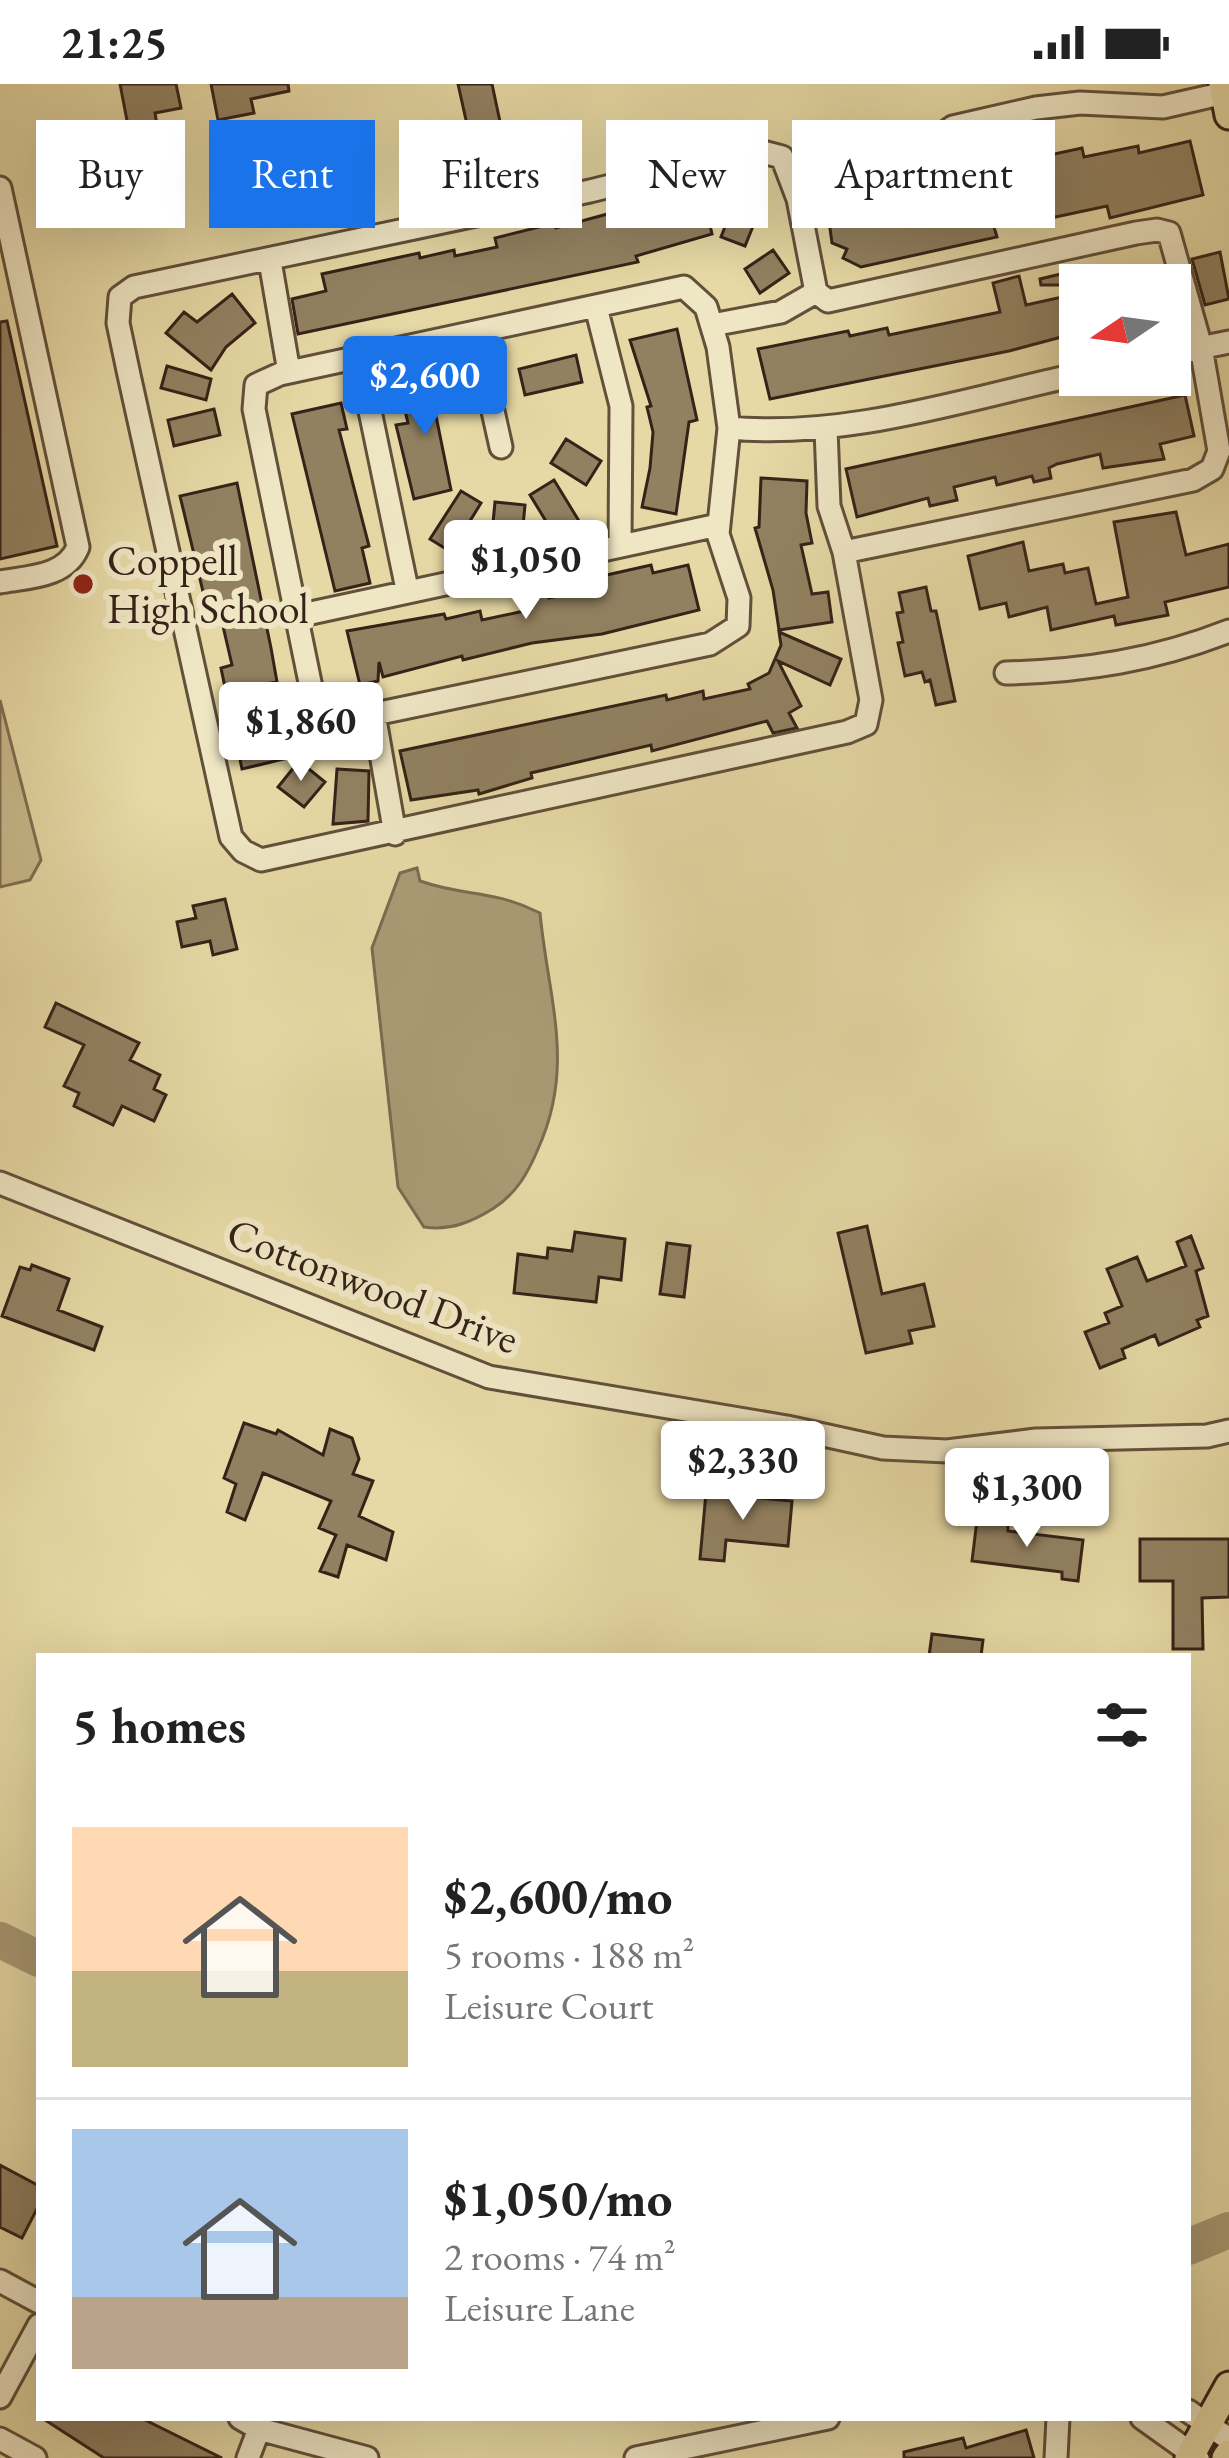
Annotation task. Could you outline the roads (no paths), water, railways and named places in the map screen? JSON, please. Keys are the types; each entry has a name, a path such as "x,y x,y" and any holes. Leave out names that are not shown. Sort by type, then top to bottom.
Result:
{"main road":[{"path":"1193,2456 1229,2386"}],"street":[{"path":"984,120 1080,103 1163,107 1226,96"},
{"path":"826,429 829,506 844,552 871,700 866,724 721,763 261,860 243,851 231,836 118,323 120,297 134,287 270,261 755,150 782,157 798,199 816,292 828,301 1157,230 1168,233 1176,247 1201,347 1220,451 1212,470 1193,480 844,552"},
{"path":"0,188 78,547 73,560 61,569 0,582"},
{"path":"270,261 289,372"},
{"path":"684,287 706,307 729,428 718,525 739,598 738,626 710,644 374,714 334,718 313,697 254,409 256,385 289,372 684,287"},
{"path":"712,326 781,312 816,292"},
{"path":"596,307 621,406 620,544"},
{"path":"476,335 501,447"},
{"path":"1191,349 1229,341"},
{"path":"359,358 407,590"},
{"path":"729,428 826,429 1059,379"},
{"path":"298,616 718,525"},
{"path":"1006,673 1119,664 1229,632"},
{"path":"374,714 394,834"},
{"name":"Cottonwood Drive","path":"0,1183 489,1377 564,1393 787,1427 883,1448 947,1451 1036,1440 1207,1436 1229,1431"},
{"path":"0,2281 36,2300"},
{"path":"0,2396 36,2330"},
{"path":"636,2458 814,2421"},
{"path":"1056,2458 1058,2421"},
{"path":"1146,2421 1193,2456"},
{"path":"248,2458 250,2424 367,2458"},
{"path":"0,2439 34,2458"}],"waterway":[{"path":"0,1940 36,1958"},
{"path":"1191,2246 1229,2230"}],"place":[{"name":"Coppell High School","path":"83,584"}]}
